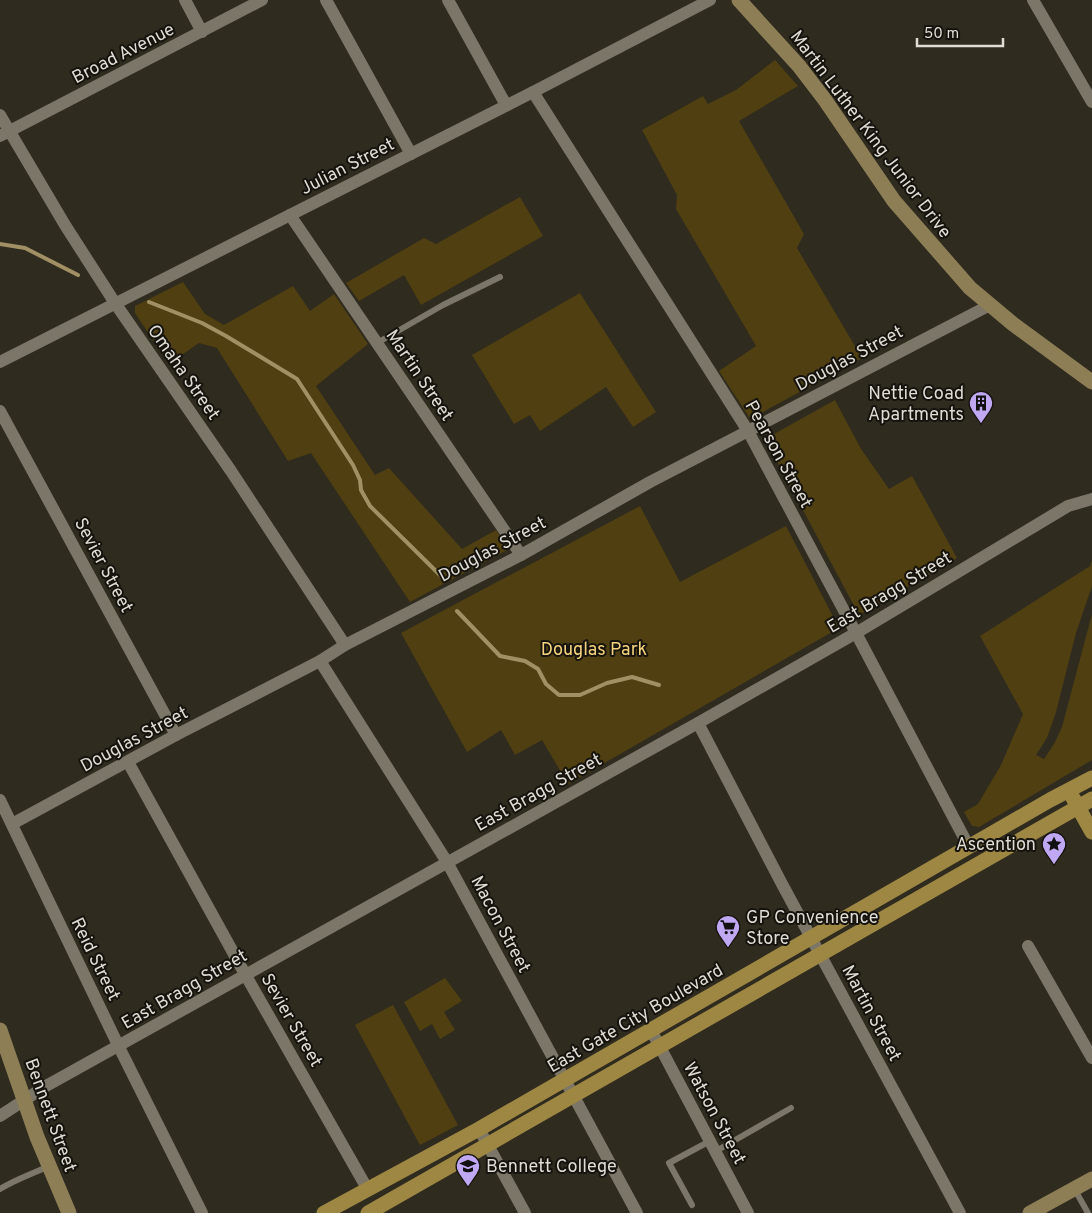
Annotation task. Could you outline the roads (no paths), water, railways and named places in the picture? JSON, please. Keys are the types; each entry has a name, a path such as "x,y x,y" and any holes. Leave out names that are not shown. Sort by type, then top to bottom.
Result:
{"main road":[{"name":"Martin Luther King Junior Drive","path":"739,0 816,87 894,201 964,282 990,305 1092,382"},
{"name":"East Gate City Boulevard","path":"324,1213 479,1129 1069,790 1091,781"},
{"path":"1069,790 1092,832"},
{"name":"East Gate City Boulevard","path":"368,1213 1092,798"},
{"name":"Bennett Street","path":"0,1030 49,1166 70,1213"},
{"path":"1030,1213 1092,1179"}],"street":[{"path":"185,0 202,32"},
{"name":"Broad Avenue","path":"5,134 262,0"},
{"path":"326,0 411,154"},
{"path":"448,0 506,105"},
{"name":"Julian Street","path":"0,362 533,92 710,0"},
{"path":"1033,0 1092,102"},
{"name":"Pearson Street","path":"533,92 748,431 969,847"},
{"name":"Omaha Street","path":"0,115 5,134 114,303 231,471 345,645"},
{"name":"Martin Street","path":"290,214 521,555"},
{"name":"Douglas Street","path":"12,824 176,735 320,661 345,645 521,555 650,482 990,305"},
{"name":"Sevier Street","path":"0,411 176,735"},
{"name":"East Bragg Street","path":"0,1116 46,1086 856,633 1068,506 1092,499"},
{"name":"Macon Street","path":"320,661 447,862 637,1213"},
{"name":"Martin Street","path":"698,723 960,1213"},
{"name":"Sevier Street","path":"128,762 245,974 368,1190"},
{"name":"Reid Street","path":"0,800 118,1046 202,1213"},
{"path":"1028,946 1092,1058"},
{"name":"Watson Street","path":"651,1030 748,1213"},
{"path":"479,1129 525,1213"}],"lane":[{"path":"377,344 443,305 500,277"},
{"path":"692,1205 669,1164 713,1146 791,1108"},
{"path":"0,1189 16,1179 31,1175 49,1166"},
{"path":"1074,1189 1088,1213"}],"waterway":[{"path":"0,244 25,248 78,275"},
{"path":"149,302 202,323 297,379 353,465 360,480 361,490 370,506 443,578"},
{"path":"457,611 500,656 525,661 538,669 546,684 559,695 580,695 607,683 632,677 659,685"}],"place":[{"name":"Nettie Coad Apartments","path":"981,424"},
{"name":"Ascention","path":"1054,865"},
{"name":"GP Convenience Store","path":"728,948"},
{"name":"Bennett College","path":"468,1187"}],"park label":[{"name":"Douglas Park","path":"594,649"}]}
